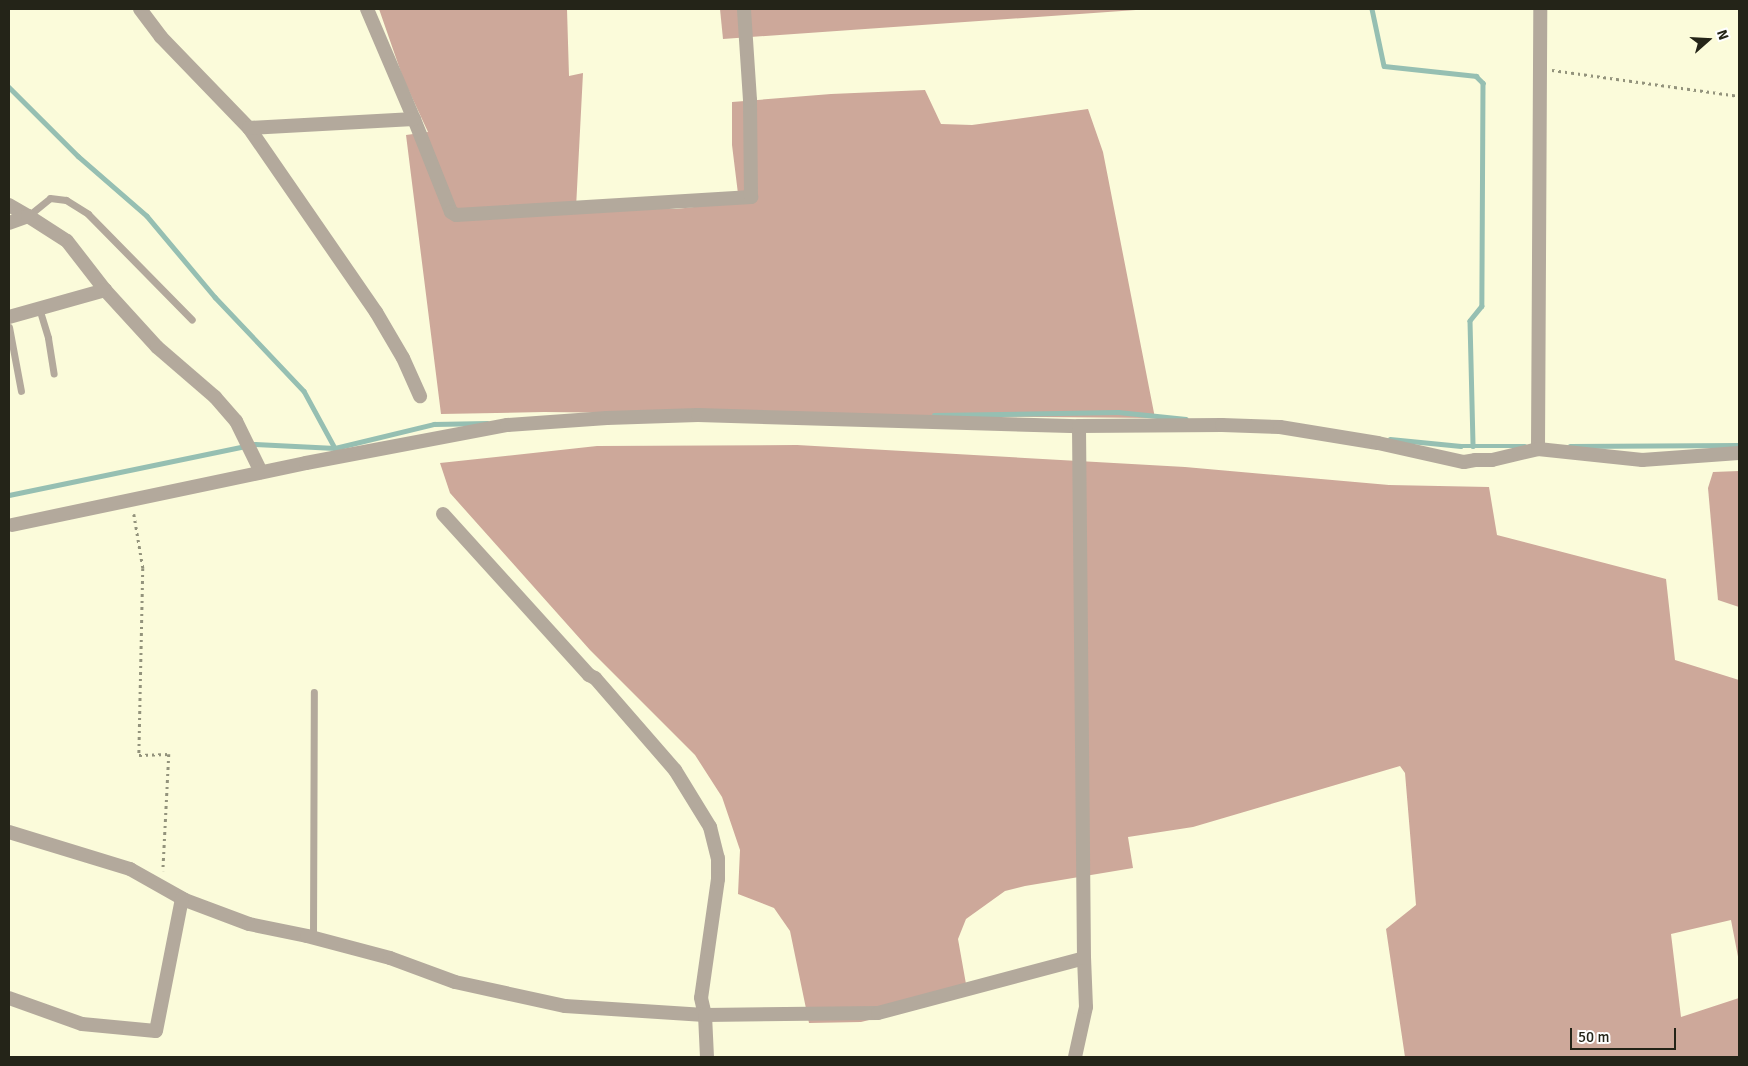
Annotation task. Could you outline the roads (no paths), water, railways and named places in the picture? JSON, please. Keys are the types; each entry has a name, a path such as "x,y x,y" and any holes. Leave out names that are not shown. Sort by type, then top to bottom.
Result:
{"street":[{"path":"140,9 161,37 249,128 376,312 403,358 420,396"},
{"path":"367,9 414,119 450,212 456,215 750,197 750,100 744,9"},
{"path":"1538,450 1540,9"},
{"path":"249,128 414,119"},
{"path":"9,205 67,241 105,290 157,347 215,397 236,420 261,472"},
{"path":"9,223 28,216"},
{"path":"9,317 105,290"},
{"path":"10,526 261,472 507,425 607,418 698,416 1079,426 1222,425 1280,428 1378,443 1464,462 1492,460 1538,450 1642,460 1739,453"},
{"path":"1075,1057 1086,1007 1079,426"},
{"path":"443,514 588,675 595,678 675,770 710,827 718,858 718,879 702,998 705,1015 707,1057"},
{"path":"9,832 130,869 182,898 249,924 390,958 455,982 565,1006 705,1015 878,1013 1084,958"},
{"path":"9,998 82,1024 156,1031 182,898"}],"lane":[{"path":"28,216 50,198 66,200 88,214 192,320"},
{"path":"39,308 48,338 54,374"},
{"path":"9,327 21,391"},
{"path":"313,938 314,692"}],"waterway":[{"path":"1372,9 1384,66 1476,76 1483,83 1482,306 1470,321 1473,446"},
{"path":"9,87 78,156 147,216 215,297 304,391 335,448"},
{"path":"934,415 1118,412 1186,419"},
{"path":"9,495 255,444 335,448 434,424 487,423"},
{"path":"1390,439 1461,446 1525,446"},
{"path":"1570,446 1739,445"}]}
